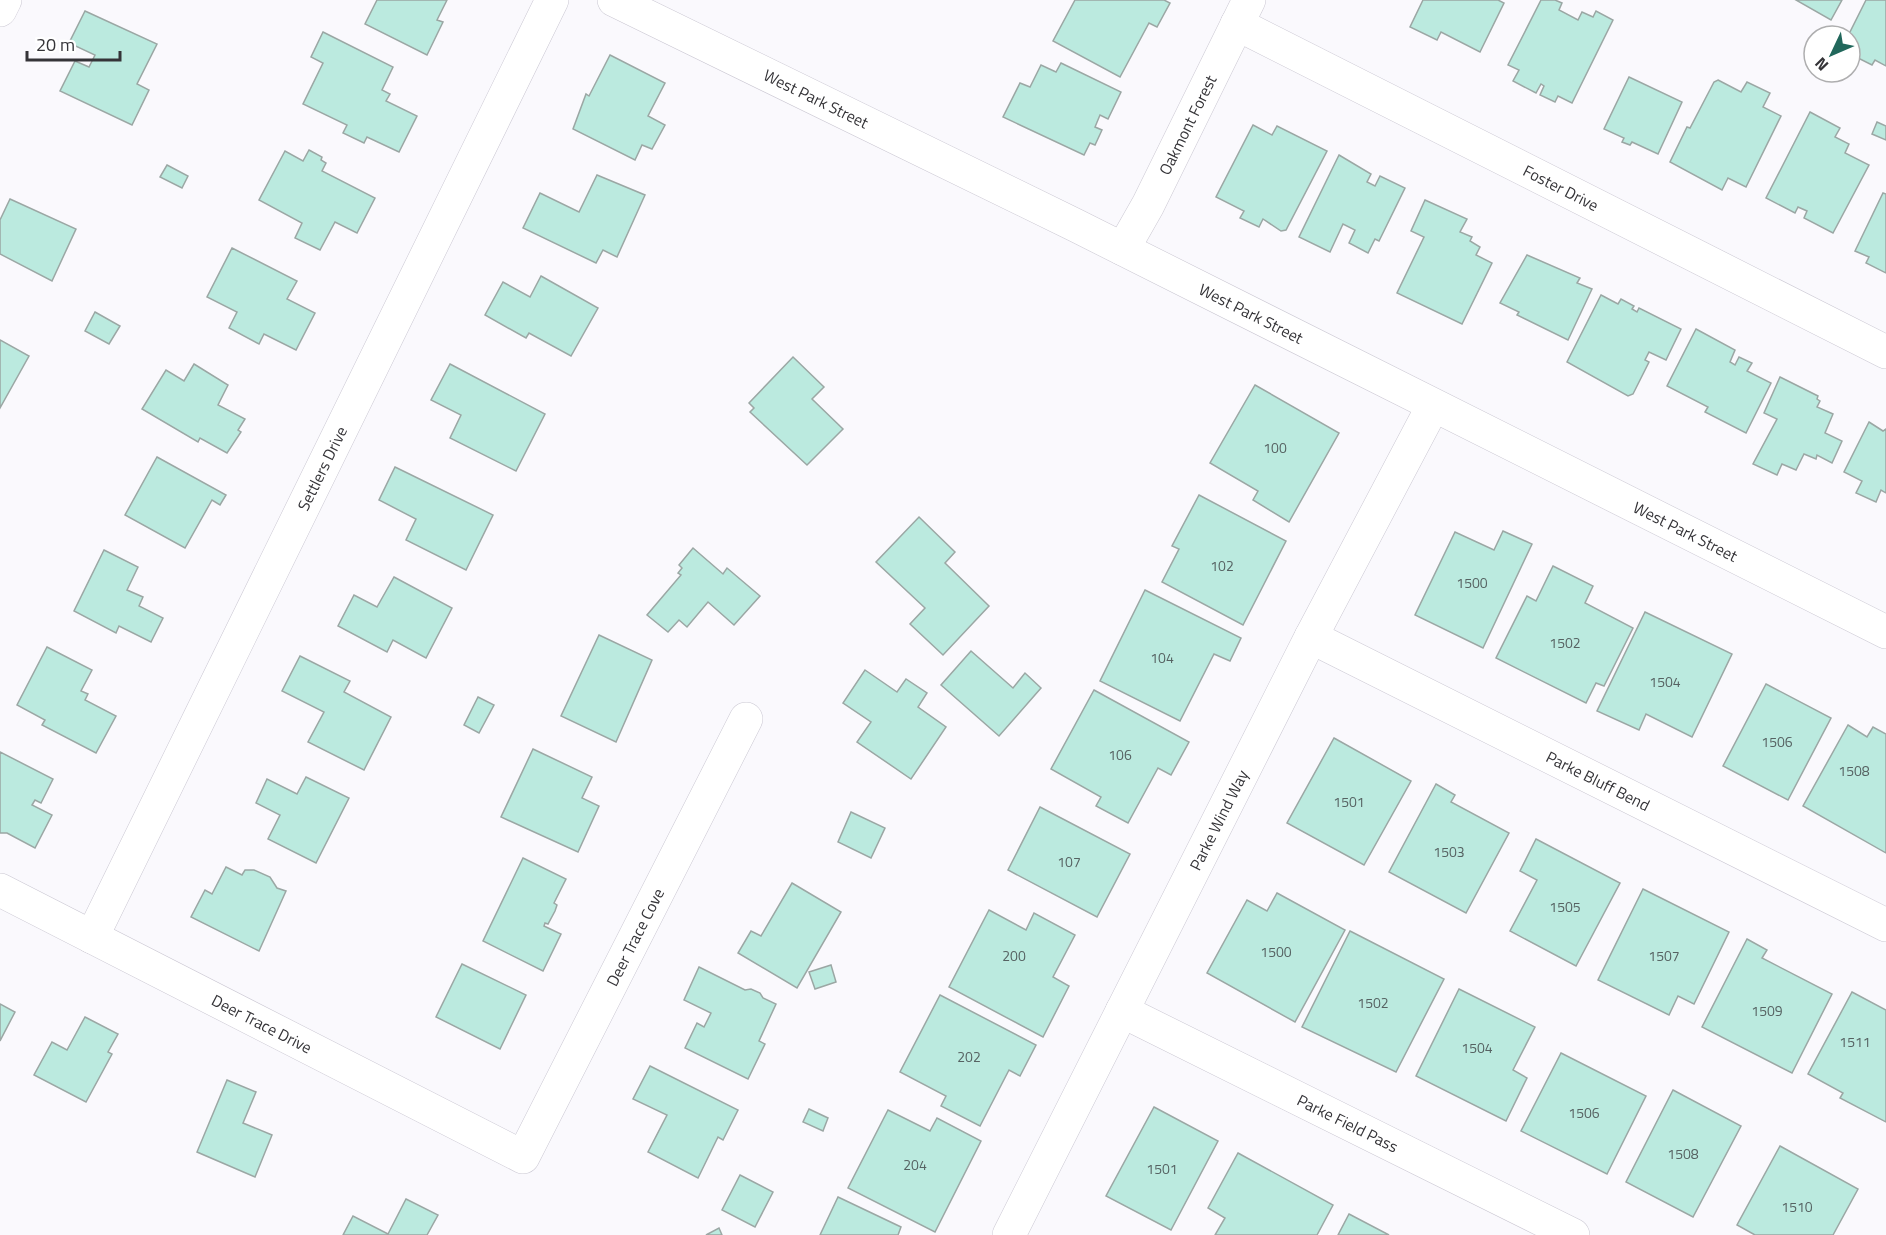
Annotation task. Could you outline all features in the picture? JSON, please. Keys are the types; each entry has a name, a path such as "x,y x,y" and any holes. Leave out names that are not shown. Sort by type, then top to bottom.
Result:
{"street":[{"path":"0,10 5,0"},
{"name":"Settlers Drive","path":"92,937 552,0"},
{"name":"West Park Street","path":"614,0 1123,249 1886,633"},
{"name":"Oakmont Forest","path":"1123,249 1148,205 1243,12"},
{"name":"Foster Drive","path":"1243,12 1886,352"},
{"name":"Parke Wind Way","path":"1009,1235 1311,637 1433,406"},
{"name":"Parke Bluff Bend","path":"1311,637 1886,925"},
{"name":"Deer Trace Cove","path":"523,1157 746,719"},
{"name":"Deer Trace Drive","path":"0,890 523,1157"},
{"name":"Parke Field Pass","path":"1122,1011 1573,1235"}],"building":[{"path":"377,0 447,0 437,20 443,22 427,55 365,24"},
{"path":"1075,0 1164,0 1170,3 1157,27 1149,23 1120,77 1053,41"},
{"path":"1423,0 1498,0 1504,3 1480,52 1441,32 1437,40 1410,27"},
{"path":"1541,0 1555,0 1562,3 1559,10 1578,20 1582,12 1593,17 1596,11 1613,20 1572,103 1558,96 1555,102 1540,95 1544,86 1541,84 1536,93 1513,81 1519,70 1508,65"},
{"path":"1796,0 1842,0 1831,20"},
{"path":"1866,0 1886,0 1886,66 1875,60 1872,65 1862,60 1862,24 1854,24"},
{"path":"85,11 157,44 137,84 149,90 132,125 60,91 75,61 89,67 95,55 69,43"},
{"path":"323,32 393,67 382,90 390,94 386,101 417,116 399,152 367,137 364,143 343,133 347,125 303,104 323,63 311,57"},
{"path":"610,55 665,83 648,116 665,125 652,149 642,145 635,160 573,129 586,94 589,96"},
{"path":"1061,63 1121,92 1108,119 1100,115 1095,127 1102,130 1095,145 1090,143 1084,155 1003,117 1020,83 1030,87 1041,65 1056,72"},
{"path":"1629,77 1682,102 1658,154 1632,142 1630,145 1622,142 1624,138 1604,129"},
{"path":"1718,80 1741,92 1747,82 1770,93 1763,107 1781,116 1746,187 1728,178 1722,190 1670,162 1687,127 1690,128 1714,82"},
{"path":"1810,112 1840,128 1835,137 1849,144 1845,153 1869,165 1833,233 1804,218 1807,211 1798,207 1795,213 1766,198"},
{"path":"1877,122 1886,126 1886,140 1872,134"},
{"path":"1253,125 1272,135 1277,126 1327,151 1286,230 1281,231 1263,219 1259,227 1240,218 1244,211 1216,197"},
{"path":"309,150 322,157 321,160 326,163 322,171 375,198 357,233 335,222 320,250 295,238 302,223 259,200 285,151 303,161"},
{"path":"1339,155 1371,174 1367,182 1375,186 1380,176 1405,188 1379,241 1375,239 1368,253 1349,243 1355,230 1343,224 1330,252 1299,237"},
{"path":"167,165 188,176 182,188 160,177"},
{"path":"597,175 645,195 617,257 603,250 596,263 523,228 540,193 579,212"},
{"path":"1883,193 1886,194 1886,273 1866,263 1869,257 1855,251"},
{"path":"10,199 76,229 52,281 0,254 0,220"},
{"path":"1425,200 1467,219 1460,232 1472,237 1470,241 1480,247 1476,255 1492,263 1462,324 1397,293 1424,237 1411,231"},
{"path":"232,248 297,281 287,299 315,313 296,350 264,334 259,344 229,328 237,312 207,297"},
{"path":"1527,255 1580,278 1577,283 1592,289 1568,340 1517,315 1519,312 1500,303"},
{"path":"541,276 598,308 571,356 529,333 526,338 485,315 503,282 530,297"},
{"path":"1601,295 1618,304 1621,299 1634,306 1632,309 1637,312 1639,308 1681,329 1666,360 1649,352 1645,360 1649,362 1633,394 1628,396 1567,362"},
{"path":"95,312 120,326 109,344 85,331"},
{"path":"1696,329 1735,350 1730,362 1735,365 1739,357 1752,363 1747,371 1771,383 1746,433 1705,412 1708,407 1667,386"},
{"path":"0,340 29,356 0,408"},
{"path":"793,357 824,387 812,399 843,429 807,465 750,412 754,408 749,403"},
{"path":"194,364 228,385 218,405 245,419 238,430 241,432 227,453 200,438 198,442 142,409 166,370 184,381"},
{"path":"450,364 545,414 516,471 450,438 461,415 431,400"},
{"path":"1780,377 1818,396 1817,399 1820,401 1817,407 1833,414 1825,433 1842,441 1832,463 1817,455 1816,459 1804,454 1796,470 1782,464 1777,475 1753,464 1777,419 1764,413"},
{"path":"1255,385 1339,433 1289,522 1253,500 1258,491 1210,463"},
{"path":"1869,422 1883,431 1886,429 1886,493 1881,490 1876,502 1856,493 1862,481 1844,472"},
{"path":"157,457 226,495 220,505 212,500 185,548 125,515"},
{"path":"395,467 493,515 466,570 406,540 416,519 379,500"},
{"path":"1199,495 1286,541 1243,625 1162,582 1179,549 1172,546"},
{"path":"919,517 955,552 945,563 989,606 943,655 910,624 925,608 876,562"},
{"path":"1503,531 1532,544 1483,648 1415,615 1455,532 1494,550"},
{"path":"693,548 723,574 727,568 760,596 734,625 708,602 687,627 679,620 668,632 647,615 681,575 678,573 682,568 679,565"},
{"path":"104,550 138,567 127,590 143,597 139,606 163,618 151,642 119,626 116,633 74,611"},
{"path":"1553,566 1593,586 1585,603 1633,628 1604,686 1596,683 1586,703 1496,658 1527,596 1536,601"},
{"path":"394,577 452,608 426,658 393,640 387,652 338,626 354,595 377,607"},
{"path":"1145,590 1241,638 1230,661 1214,654 1180,721 1100,681"},
{"path":"1645,612 1732,654 1692,737 1646,714 1639,730 1597,711"},
{"path":"599,635 652,660 616,742 561,716"},
{"path":"47,647 92,670 81,691 88,694 85,700 116,716 96,753 42,725 45,720 17,705"},
{"path":"971,651 1013,688 1025,673 1041,688 999,736 941,685"},
{"path":"300,656 350,681 344,692 391,717 364,770 308,742 324,712 282,691"},
{"path":"865,670 897,692 906,679 927,693 918,707 946,727 911,779 857,742 871,722 843,703"},
{"path":"1766,684 1831,718 1788,800 1723,766"},
{"path":"1094,690 1189,742 1171,775 1158,768 1128,823 1096,806 1101,797 1051,769"},
{"path":"478,697 494,705 479,733 464,725"},
{"path":"1848,725 1867,737 1873,727 1886,734 1886,853 1803,806"},
{"path":"1334,738 1411,781 1364,865 1287,823"},
{"path":"533,749 592,777 582,798 599,806 578,852 501,817"},
{"path":"0,752 53,779 41,803 35,800 32,805 52,815 35,848 7,833 0,833"},
{"path":"306,777 349,798 316,863 268,839 280,815 256,803 267,779 297,794"},
{"path":"1436,784 1455,795 1451,802 1509,833 1466,913 1389,872"},
{"path":"1040,807 1130,854 1097,917 1008,870"},
{"path":"851,812 885,828 871,858 838,842"},
{"path":"1536,839 1620,883 1576,966 1510,931 1537,880 1520,871"},
{"path":"523,858 566,879 554,903 557,905 555,911 548,924 545,923 544,926 561,934 543,971 483,941"},
{"path":"226,867 242,875 245,870 254,870 270,877 277,888 286,891 259,951 191,917 205,890 212,894"},
{"path":"792,883 841,912 797,988 738,953 751,931 761,936"},
{"path":"1643,889 1729,932 1694,1004 1678,996 1669,1015 1598,980"},
{"path":"1277,893 1345,930 1295,1022 1207,973 1247,900 1267,911"},
{"path":"989,910 1026,930 1034,913 1075,935 1053,977 1069,986 1043,1037 949,987"},
{"path":"1350,931 1444,979 1396,1072 1302,1027"},
{"path":"1747,939 1767,950 1762,958 1832,994 1792,1073 1702,1027"},
{"path":"462,964 526,995 500,1049 436,1017"},
{"path":"831,965 836,982 815,989 809,972"},
{"path":"699,967 745,990 751,989 760,993 763,998 776,1004 759,1041 765,1044 748,1079 685,1048 697,1023 704,1027 711,1013 684,1000"},
{"path":"1459,989 1535,1027 1513,1070 1527,1078 1506,1121 1416,1076"},
{"path":"1852,992 1886,1010 1886,1122 1840,1098 1843,1093 1808,1074"},
{"path":"940,995 1036,1045 1020,1076 1009,1070 980,1126 941,1106 946,1096 900,1072"},
{"path":"0,1004 15,1012 0,1041"},
{"path":"85,1017 118,1034 108,1052 112,1054 86,1102 34,1075 52,1042 67,1050"},
{"path":"1561,1053 1646,1096 1607,1174 1521,1131"},
{"path":"650,1066 738,1110 723,1140 718,1137 698,1178 648,1152 667,1115 633,1099"},
{"path":"227,1080 256,1092 243,1123 272,1135 255,1177 197,1152"},
{"path":"1673,1090 1741,1126 1693,1217 1626,1182"},
{"path":"1154,1107 1218,1141 1171,1230 1106,1196"},
{"path":"809,1109 828,1118 823,1131 803,1122"},
{"path":"888,1110 930,1131 937,1118 981,1141 935,1232 848,1188"},
{"path":"1780,1146 1858,1189 1833,1235 1755,1235 1737,1225"},
{"path":"1238,1153 1333,1205 1317,1235 1215,1235 1225,1218 1208,1208"},
{"path":"740,1175 773,1192 755,1227 722,1210"},
{"path":"838,1197 901,1227 898,1235 820,1235"},
{"path":"406,1199 438,1215 427,1235 343,1235 353,1216 388,1234"},
{"path":"1349,1214 1389,1235 1338,1235"},
{"path":"719,1228 722,1235 706,1235"}]}
